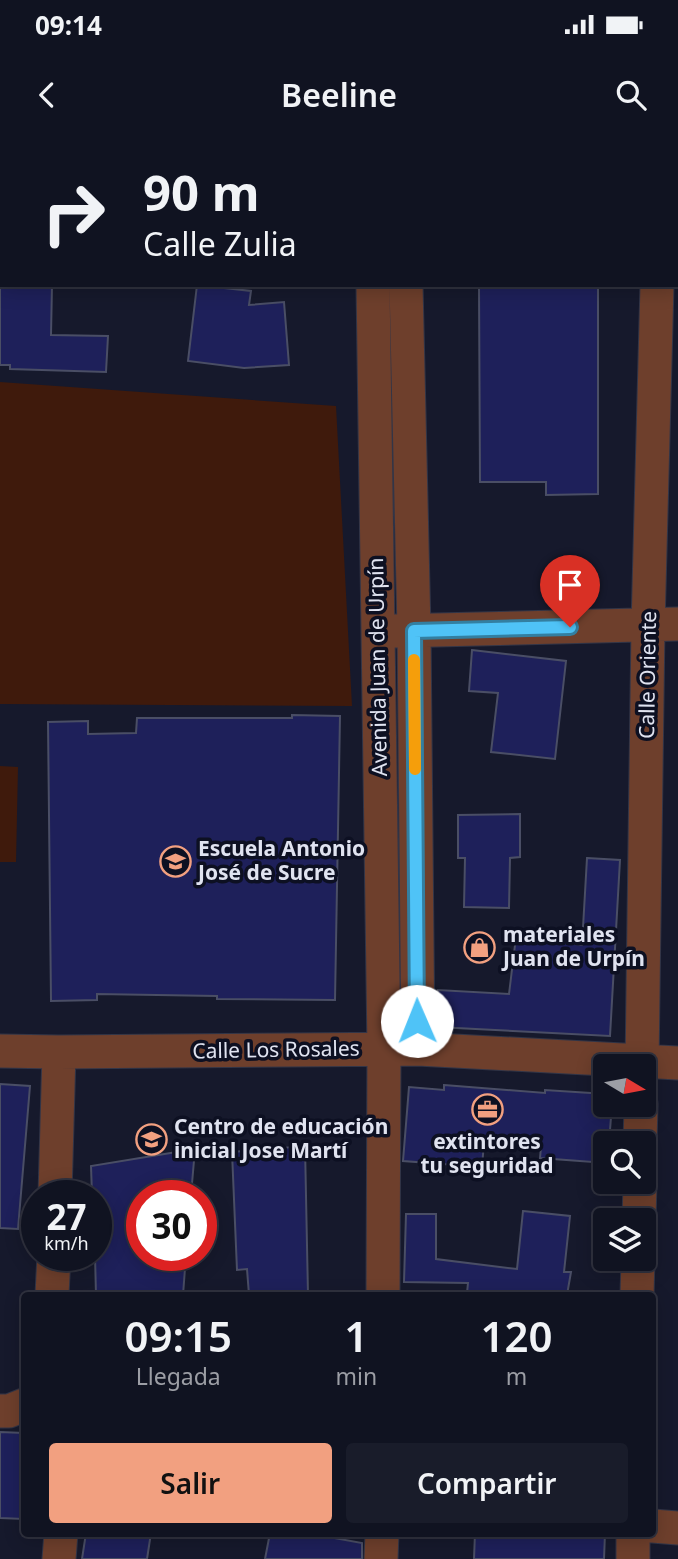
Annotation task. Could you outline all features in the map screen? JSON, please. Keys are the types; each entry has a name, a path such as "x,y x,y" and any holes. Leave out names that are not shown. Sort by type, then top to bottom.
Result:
{"street":[{"name":"Avenida Juan de Urpín","path":"373,287 384,1049 383,1292"},
{"name":"Avenida Juan de Urpín","path":"406,287 414,631 418,1049"},
{"name":"Calle Oriente","path":"642,1054 663,625 657,287"},
{"path":"377,632 663,625"},
{"name":"Calle Los Rosales","path":"0,1051 418,1049 593,1061"},
{"path":"55,1180 59,1052"},
{"name":"Calle Los Rosales","path":"656,1064 678,1063"},
{"path":"52,1292 53,1271"},
{"path":"638,1271 638,1292"},
{"path":"0,1410 9,1411 21,1406"},
{"path":"656,1527 678,1528"},
{"path":"59,1559 61,1537"},
{"path":"381,1559 382,1537"},
{"path":"633,1537 633,1559"}],"shaded area":[{"path":"0,382 336,406 352,706 0,704"},
{"path":"0,766 18,767 16,862 0,862"}],"building":[{"path":"0,287 52,287 51,335 108,336 106,372 10,369 10,365 0,365"},
{"path":"197,287 251,291 249,305 284,302 289,365 244,368 188,361"},
{"path":"479,287 598,287 598,494 546,495 546,482 480,482"},
{"path":"472,650 566,661 555,759 491,752 498,693 469,691"},
{"name":"Escuela Antonio José de Sucre","path":"292,715 340,716 335,1000 97,994 97,1000 51,1001 48,722 88,721 88,734 136,733 137,718 292,718"},
{"path":"520,814 520,857 510,858 509,908 464,907 465,858 458,858 458,815"},
{"path":"587,858 620,860 610,1036 437,1027 438,990 509,994 516,937 582,945"},
{"path":"0,1084 30,1086 18,1229 0,1228"},
{"path":"444,1085 545,1093 545,1090 593,1093 593,1117 611,1117 610,1131 593,1131 593,1162 540,1158 541,1147 484,1142 482,1167 403,1161 409,1087 444,1090"},
{"path":"305,1146 308,1292 249,1292 247,1269 237,1270 232,1152"},
{"path":"195,1149 192,1180 126,1180 126,1271 185,1271 183,1292 96,1292 95,1271 112,1271 112,1180 91,1180 91,1166"},
{"path":"523,1211 570,1216 564,1272 571,1272 568,1292 467,1292 468,1283 404,1282 406,1214 436,1214 436,1259 517,1269"},
{"path":"0,1432 21,1433 21,1519 0,1518"},
{"path":"85,1537 150,1537 147,1559 82,1559"},
{"path":"269,1537 329,1537 362,1543 362,1559 265,1559"},
{"path":"475,1537 605,1537 604,1559 474,1559"}],"slow traffic":[{"path":"414,660 415,769"}],"place":[{"name":"Escuela Antonio José de Sucre","path":"175,861"},
{"name":"materiales Juan de Urpín","path":"480,947"},
{"name":"extintores tu seguridad","path":"487,1110"},
{"name":"Centro de educación inicial Jose Martí","path":"151,1139"}],"route":[{"path":"417,1021 414,631 570,627"}]}
